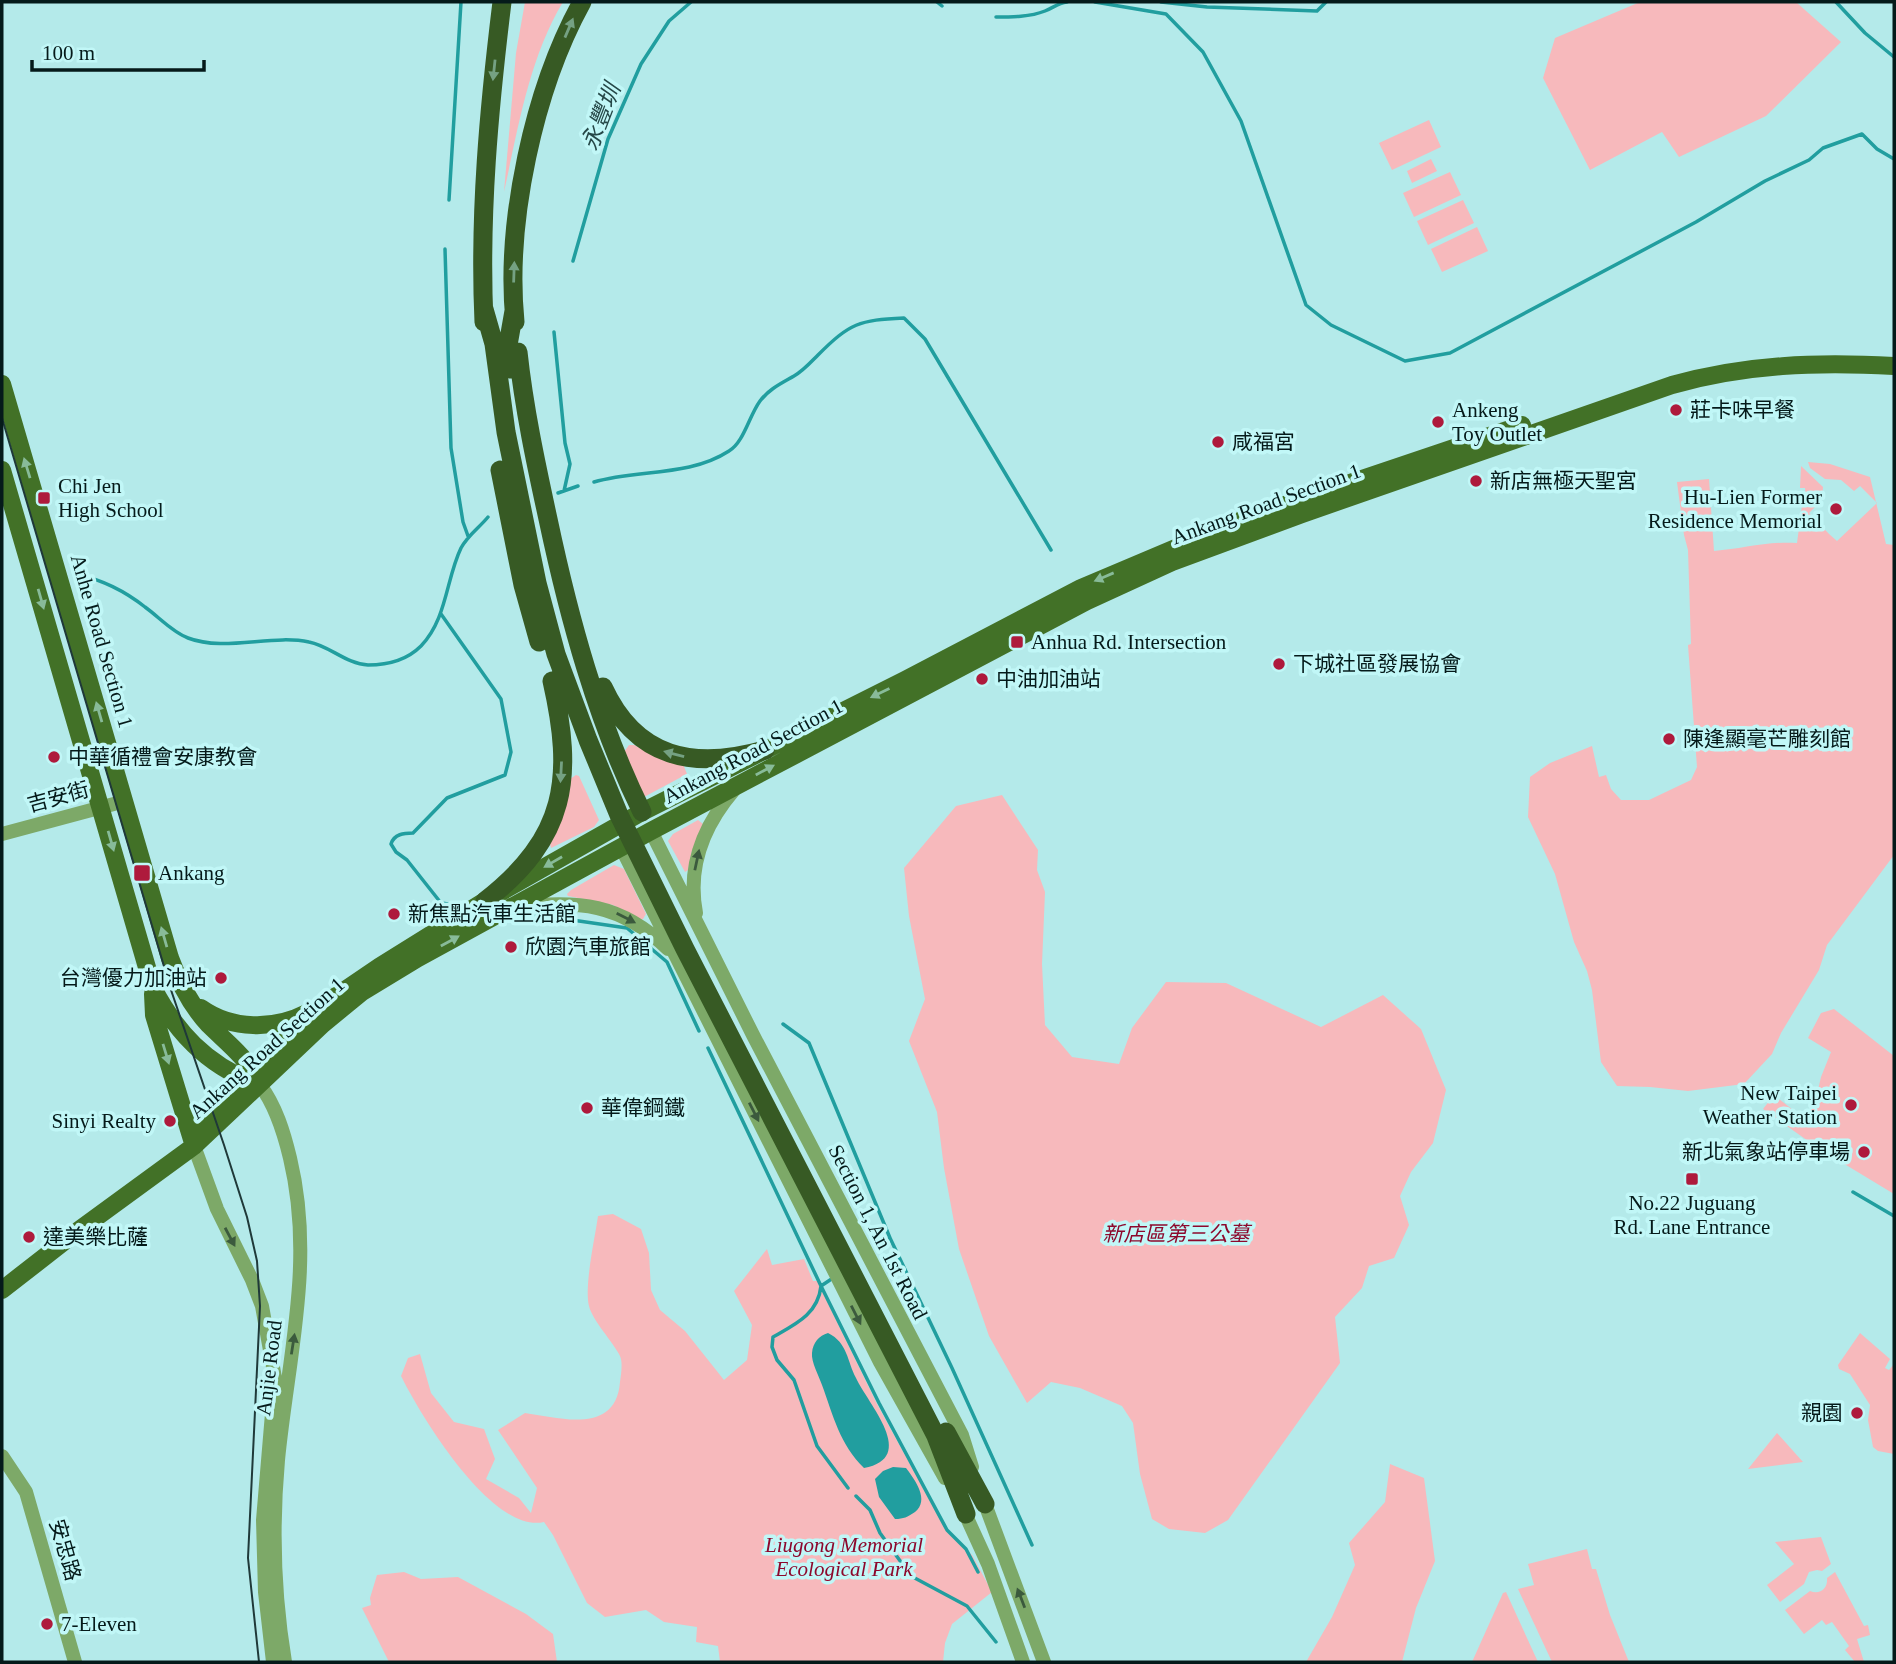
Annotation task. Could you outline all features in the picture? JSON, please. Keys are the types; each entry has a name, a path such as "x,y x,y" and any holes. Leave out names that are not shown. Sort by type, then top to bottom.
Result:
{"highway":[{"path":"502,2 486,161 484,309 493,422 513,542 530,611 552,681 612,828"},
{"path":"582,2 554,64 527,160 516,237 514,311 524,399 540,485 572,619 605,722 642,812"},
{"path":"484,309 494,344 506,432 537,583 556,654 701,956 985,1504"},
{"path":"514,311 508,345 530,494 552,597 583,710 619,815 936,1436 966,1514"},
{"path":"572,619 614,706 632,731 646,742 671,755 706,760 744,756 765,750"},
{"path":"485,901 525,866 541,846 554,817 560,796 562,764 558,709 552,681"}],"main road":[{"name":"Ankang Road Section 1","path":"253,1078 326,1003 485,901 642,812 1080,588 1249,517 1594,400 1703,367 1764,356 1806,353 1894,359"},
{"name":"Ankang Road Section 1","path":"194,1146 202,1123 253,1078 362,992 418,958 621,847 1087,601 1172,562 1253,531 1672,385 1706,376 1807,363 1894,366"},
{"name":"Anhe Road Section 1","path":"2,384 170,958 190,1000 209,1025 238,1051 253,1078"},
{"path":"2,470 153,988 154,1015 194,1146 2,1290"},
{"path":"642,812 651,831"},
{"path":"612,828 621,847"},
{"path":"153,988 176,1026 189,1041 215,1064 253,1078"},
{"path":"190,1000 211,1015 253,1026 286,1021 326,1003"}],"street":[{"path":"699,928 693,886 700,847 720,806 740,784"},
{"name":"吉安街","path":"2,834 125,801"},
{"name":"Section 1, An 1st Road","path":"651,831 744,1018 962,1435 1044,1662"},
{"path":"621,847 880,1362 966,1514 988,1564 1023,1662"},
{"path":"511,907 570,903 609,910 645,929 677,958"},
{"path":"715,1033 744,1018"},
{"name":"Anjie Road","path":"253,1078 272,1101 286,1140 300,1214 302,1251 299,1288 263,1520 265,1592 273,1662"},
{"name":"Anjie Road","path":"194,1146 216,1209 252,1280 262,1306 274,1367 278,1411 274,1524 276,1591 285,1662"},
{"name":"安忠路","path":"2,1456 26,1492 75,1662"}],"green space":[{"path":"525,2 563,2 541,46 533,70 504,192 516,53"},
{"path":"1640,2 1796,2 1841,42 1766,116 1679,157 1662,132 1590,170 1543,78 1555,38"},
{"path":"1429,120 1441,147 1392,170 1379,143"},
{"path":"1431,159 1437,171 1412,183 1407,171"},
{"path":"1450,172 1461,195 1414,217 1403,193"},
{"path":"1463,200 1474,223 1428,245 1417,221"},
{"path":"1477,227 1488,251 1442,272 1431,249"},
{"path":"1808,462 1830,464 1870,477 1876,502 1860,486 1854,491 1841,480 1825,479 1810,468"},
{"path":"1801,466 1823,487 1822,500 1809,513 1837,541 1876,504 1886,544 1894,545 1894,855 1827,945 1819,970 1781,1033 1772,1054 1744,1084 1688,1091 1617,1086 1601,1062 1592,990 1574,942 1555,874 1528,817 1530,777 1550,763 1592,746 1599,777 1606,775 1611,789 1621,800 1649,800 1691,780 1697,767 1688,645 1691,644 1688,550 1677,482 1709,479 1714,551 1797,543 1803,498 1806,497 1805,488 1800,488"},
{"path":"629,745 663,760 683,764 687,774 644,797 624,752"},
{"path":"579,776 599,820 594,827 551,848 570,779"},
{"name":"新店區第三公墓","path":"1002,795 1038,850 1037,870 1045,892 1042,964 1045,1025 1072,1057 1119,1064 1132,1028 1166,982 1226,983 1321,1027 1383,995 1421,1029 1446,1090 1433,1143 1411,1172 1400,1196 1409,1225 1394,1258 1369,1266 1362,1288 1335,1317 1340,1363 1228,1520 1205,1533 1169,1529 1152,1519 1140,1474 1133,1423 1122,1406 1080,1388 1051,1382 1027,1403 989,1336 959,1249 937,1112 909,1041 925,999 909,916 904,868 956,806"},
{"path":"698,820 703,824 688,870 685,872 668,841 673,834"},
{"path":"614,865 624,869 646,914 643,919 640,920 613,905 568,896 571,890"},
{"path":"1834,1009 1894,1056 1894,1194 1818,1148 1763,1109 1774,1095 1802,1117 1815,1103 1831,1052 1808,1038 1821,1013"},
{"name":"Liugong Memorial Ecological Park","path":"613,1214 641,1229 649,1253 651,1290 660,1310 685,1331 724,1380 747,1360 752,1325 734,1291 767,1249 772,1265 804,1259 877,1404 946,1530 972,1555 992,1592 952,1624 945,1643 943,1662 720,1662 718,1646 696,1642 697,1627 664,1622 646,1610 605,1617 587,1603 544,1522 524,1521 503,1510 481,1492 441,1443 401,1376 408,1358 420,1354 431,1393 454,1422 484,1429 495,1459 486,1479 519,1498 531,1513 537,1488 498,1430 525,1413 569,1419 597,1416 608,1410 616,1399 621,1376 621,1359 591,1312 588,1297 590,1262 598,1216"},
{"path":"1860,1333 1890,1359 1885,1368 1889,1370 1894,1364 1894,1454 1878,1451 1873,1447 1868,1420 1870,1405 1850,1374 1839,1369 1838,1365"},
{"path":"1777,1433 1803,1462 1748,1469"},
{"path":"1390,1464 1424,1478 1435,1561 1416,1608 1402,1662 1306,1662 1332,1617 1355,1565 1349,1543 1385,1502"},
{"path":"1821,1537 1831,1564 1822,1571 1809,1572 1804,1584 1780,1602 1767,1585 1794,1564 1775,1542"},
{"path":"1587,1549 1592,1569 1596,1569 1610,1615 1629,1662 1552,1662 1518,1589 1534,1585 1528,1564"},
{"path":"404,1572 421,1579 458,1577 526,1614 553,1634 557,1662 389,1662 362,1608 371,1605 370,1598 377,1575"},
{"path":"1835,1572 1864,1626 1868,1625 1870,1635 1857,1639 1864,1662 1855,1662 1845,1650 1849,1646 1832,1622 1826,1625 1822,1620 1804,1634 1785,1610 1810,1591 1823,1590 1827,1578"},
{"path":"1506,1592 1538,1662 1472,1662 1503,1593"}],"water":[{"path":"828,1333 843,1347 889,1442 888,1453 880,1462 864,1468 843,1440 813,1361 815,1343"},
{"path":"893,1467 906,1468 917,1484 921,1496 921,1502 915,1512 901,1519 895,1519 879,1497 875,1479 883,1471"}],"waterway":[{"path":"449,200 461,2"},
{"name":"永豐圳","path":"573,261 608,139 641,64 669,21 691,2"},
{"path":"937,2 942,6"},
{"path":"996,17 1033,14 1067,2"},
{"path":"1095,2 1166,14 1203,52 1241,121 1306,305 1331,325 1405,361 1450,353 1696,222 1765,181 1809,160 1823,148 1862,134 1877,149 1894,159"},
{"name":"永豐圳","path":"1161,2 1207,7 1317,11 1326,2"},
{"name":"永豐圳","path":"1836,2 1865,33 1894,57"},
{"path":"445,249 451,448 463,522 468,536"},
{"path":"594,482 680,469 714,459 739,442 756,407 764,397 801,372 847,330 865,322 904,318 925,339 1051,550"},
{"name":"永豐圳","path":"554,332 565,443 570,464 564,491"},
{"name":"永豐圳","path":"558,493 578,486"},
{"path":"79,575 122,592 188,638 217,643 295,640 324,647 360,664 383,664 410,655 430,635 441,611 461,548 488,517"},
{"path":"441,614 501,699 511,752 505,775 447,798 413,833 397,836 391,844 441,903 463,906"},
{"path":"524,913 627,928 667,962 699,1031"},
{"path":"783,1024 809,1043 890,1238 887,1240"},
{"path":"708,1048 821,1286 811,1311 798,1323 773,1337 772,1347 777,1360 794,1380 817,1446 848,1488"},
{"path":"1853,1192 1894,1216"},
{"path":"890,1238 1032,1545"},
{"path":"833,1278 821,1286 879,1403 947,1530 966,1549 978,1572"},
{"path":"856,1496 870,1510 880,1533 911,1576 967,1606 996,1642"}],"tram line":[{"path":"2,418 171,990 247,1217 257,1261 260,1306 248,1558 259,1662"}],"place":[{"name":"莊卡味早餐","path":"1676,410"},
{"name":"Ankeng Toy Outlet","path":"1438,422"},
{"name":"咸福宮","path":"1218,442"},
{"name":"新店無極天聖宮","path":"1476,481"},
{"name":"Chi Jen High School","path":"44,498"},
{"name":"Hu-Lien Former Residence Memorial","path":"1836,509"},
{"name":"Anhua Rd. Intersection","path":"1017,642"},
{"name":"下城社區發展協會","path":"1279,664"},
{"name":"中油加油站","path":"982,679"},
{"name":"陳逢顯毫芒雕刻館","path":"1669,739"},
{"name":"中華循禮會安康教會","path":"54,757"},
{"name":"Ankang","path":"142,873"},
{"name":"新焦點汽車生活館","path":"394,914"},
{"name":"欣園汽車旅館","path":"511,947"},
{"name":"台灣優力加油站","path":"221,978"},
{"name":"New Taipei Weather Station","path":"1851,1105"},
{"name":"華偉鋼鐵","path":"587,1108"},
{"name":"Sinyi Realty","path":"170,1121"},
{"name":"新北氣象站停車場","path":"1864,1152"},
{"name":"No.22 Juguang Rd. Lane Entrance","path":"1692,1179"},
{"name":"達美樂比薩","path":"29,1237"},
{"name":"親園","path":"1857,1413"},
{"name":"7-Eleven","path":"47,1624"}]}
